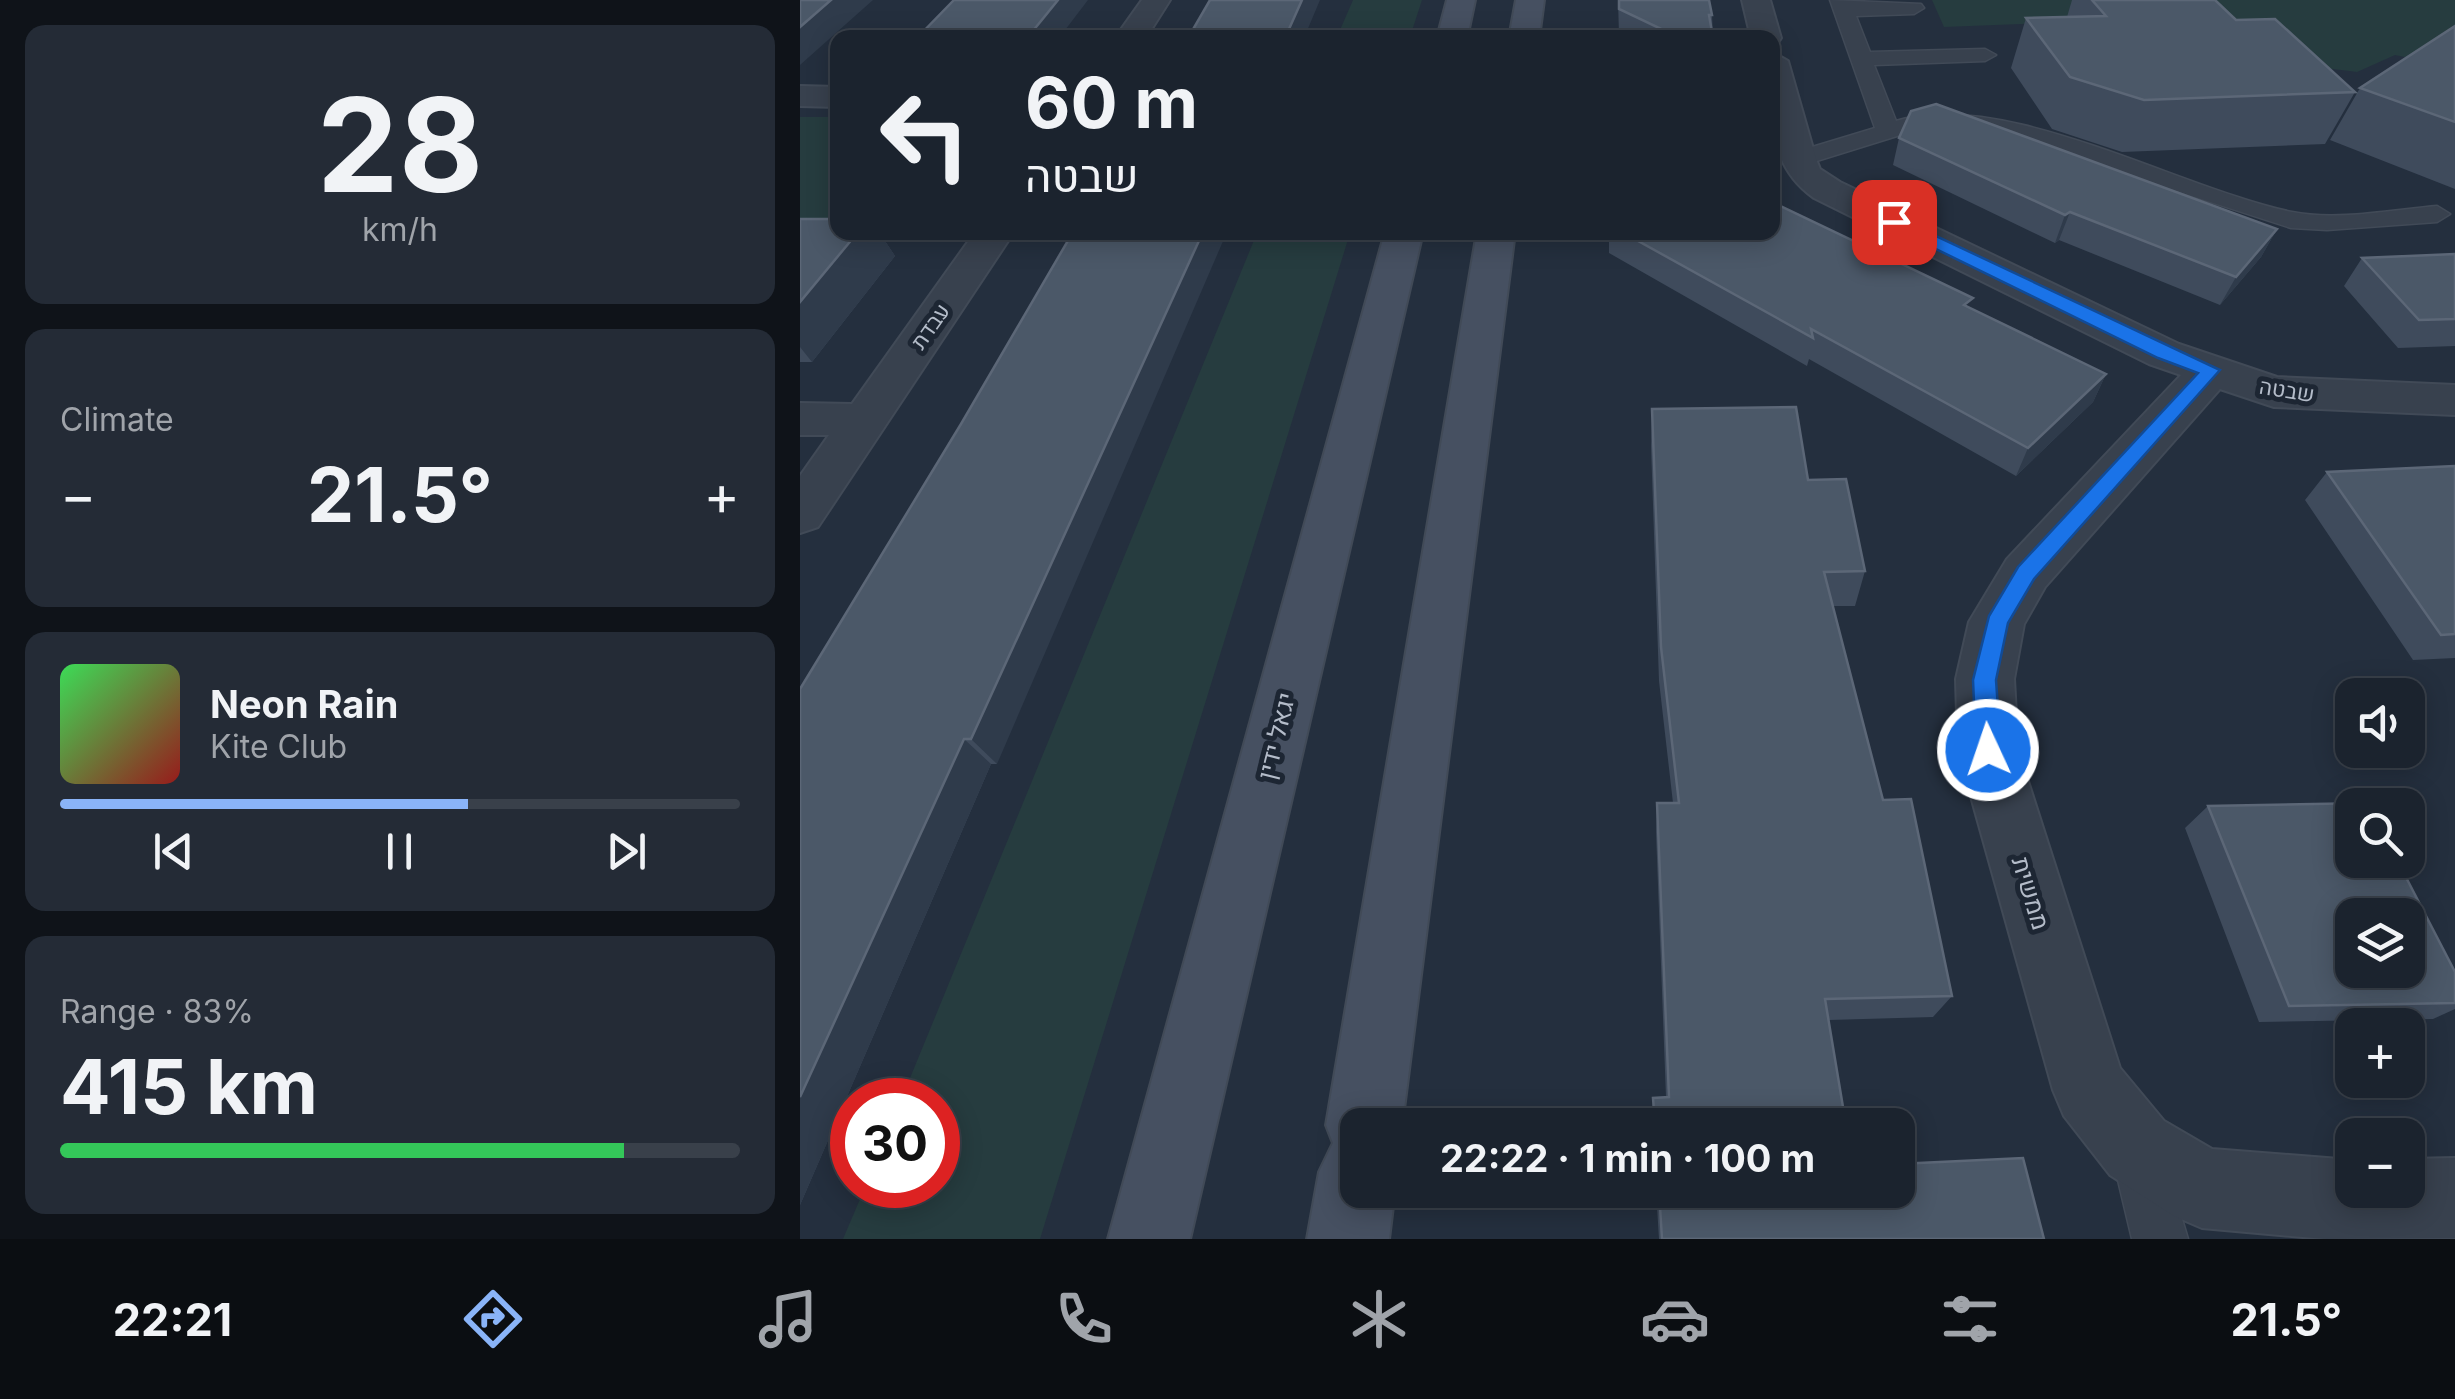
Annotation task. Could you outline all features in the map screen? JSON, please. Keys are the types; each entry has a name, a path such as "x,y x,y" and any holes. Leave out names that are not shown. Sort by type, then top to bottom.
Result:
{"main road":[{"path":"1454,30 1461,0"},
{"path":"1525,30 1530,0"},
{"name":"יגאל ידין","path":"1149,1239 1402,240"},
{"path":"1367,1108 1495,240"},
{"path":"1348,1239 1353,1208"}],"street":[{"path":"1135,30 1156,0"},
{"path":"1756,0 1764,30"},
{"path":"1780,91 1798,159"},
{"path":"800,96 830,97"},
{"name":"שבטה","path":"1798,159 1805,175 1827,190 2164,354 2274,392 2455,400"},
{"name":"עבדת","path":"800,514 989,240"},
{"name":"ממשית","path":"2210,370 2026,573 1997,622 1984,680 1988,750 2090,1090 2137,1148 2202,1188 2445,1212"},
{"path":"800,419 865,420"}],"lane":[{"path":"1887,128 1842,5 1914,8"},
{"path":"1861,59 1985,55"},
{"path":"1798,159 1887,128 1924,120 1986,122 2291,220 2327,222 2437,214"},
{"path":"2137,1148 2160,1239"}],"green space":[{"path":"1353,0 1422,0 1412,30 1340,30"},
{"path":"1932,0 2455,0 2455,67 2395,55 2357,72 2254,59 2183,18 1944,27"},
{"path":"800,117 830,117 830,235 800,235"},
{"path":"1254,240 1348,240 1040,1239 843,1239 856,1208 960,1208 960,1078 910,1078"}],"building":[{"path":"800,0 831,0 800,27"},
{"path":"954,0 1058,0 1034,30 925,30"},
{"path":"1210,0 1302,0 1289,30 1193,30"},
{"path":"1619,0 1709,0 1712,30 1663,30 1619,9"},
{"path":"2092,0 2215,0 2236,20 2275,19 2355,92 2144,100 2070,77 2026,18 2106,16"},
{"path":"2455,26 2455,122 2360,88"},
{"path":"1936,104 2277,229 2236,277 2070,212 2065,215 1899,138 1911,111"},
{"path":"1780,206 1973,298 1964,305 2106,374 2028,448 1811,329 1813,338 1636,240 1780,240"},
{"path":"800,219 830,219 830,240 851,240 800,302"},
{"path":"1068,240 1199,240 971,739 964,739 800,1097 800,689"},
{"path":"2455,254 2455,319 2419,320 2362,258"},
{"path":"1796,407 1808,480 1846,479 1865,571 1824,572 1883,800 1911,799 1952,996 1825,999 1843,1108 1654,1108 1653,1098 1669,1097 1657,803 1679,803 1661,647 1652,409"},
{"path":"2455,466 2455,634 2441,635 2327,472"},
{"path":"2335,804 2335,878 2406,878 2417,898 2335,898 2335,988 2425,988 2425,914 2455,972 2455,1003 2289,1006 2208,806"},
{"path":"2023,1158 2044,1239 1662,1239 1660,1208 1915,1208 1915,1163"}],"route":[{"path":"1894,222 2164,354 2210,370 2026,573 1997,622 1984,680 1988,750"}]}
